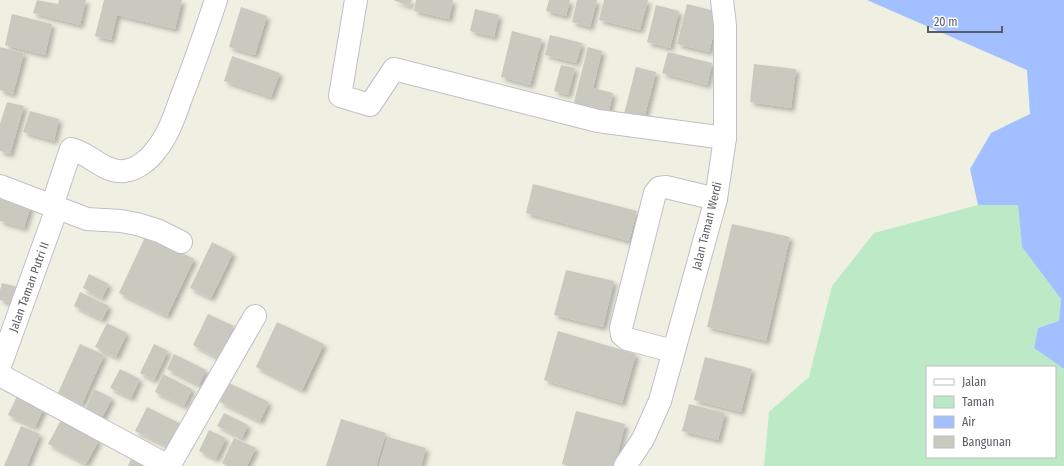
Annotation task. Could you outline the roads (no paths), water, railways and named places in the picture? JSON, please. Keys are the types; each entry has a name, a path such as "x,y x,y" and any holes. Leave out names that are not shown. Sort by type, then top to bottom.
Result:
{"street":[{"name":"Jalan Taman Putri II","path":"0,366 55,207 71,148 84,153 102,166 122,171 143,163 157,150 173,120 216,0"},
{"path":"356,0 340,96 370,105 394,69 598,120 725,138"},
{"name":"Jalan Taman Werdi","path":"625,466 642,439 660,401 716,199 725,138 725,25 722,0"},
{"path":"0,186 87,219 121,221 138,224 159,231 181,242"},
{"path":"673,350 627,339 622,335 621,328 654,193 659,188 666,187 716,199"},
{"path":"0,375 169,466 255,316"}],"water":[{"path":"867,0 1064,0 1064,369 1034,348 1038,328 1059,321 1061,299 1022,247 1018,205 978,205 970,169 991,133 1030,114 1027,70"}]}
